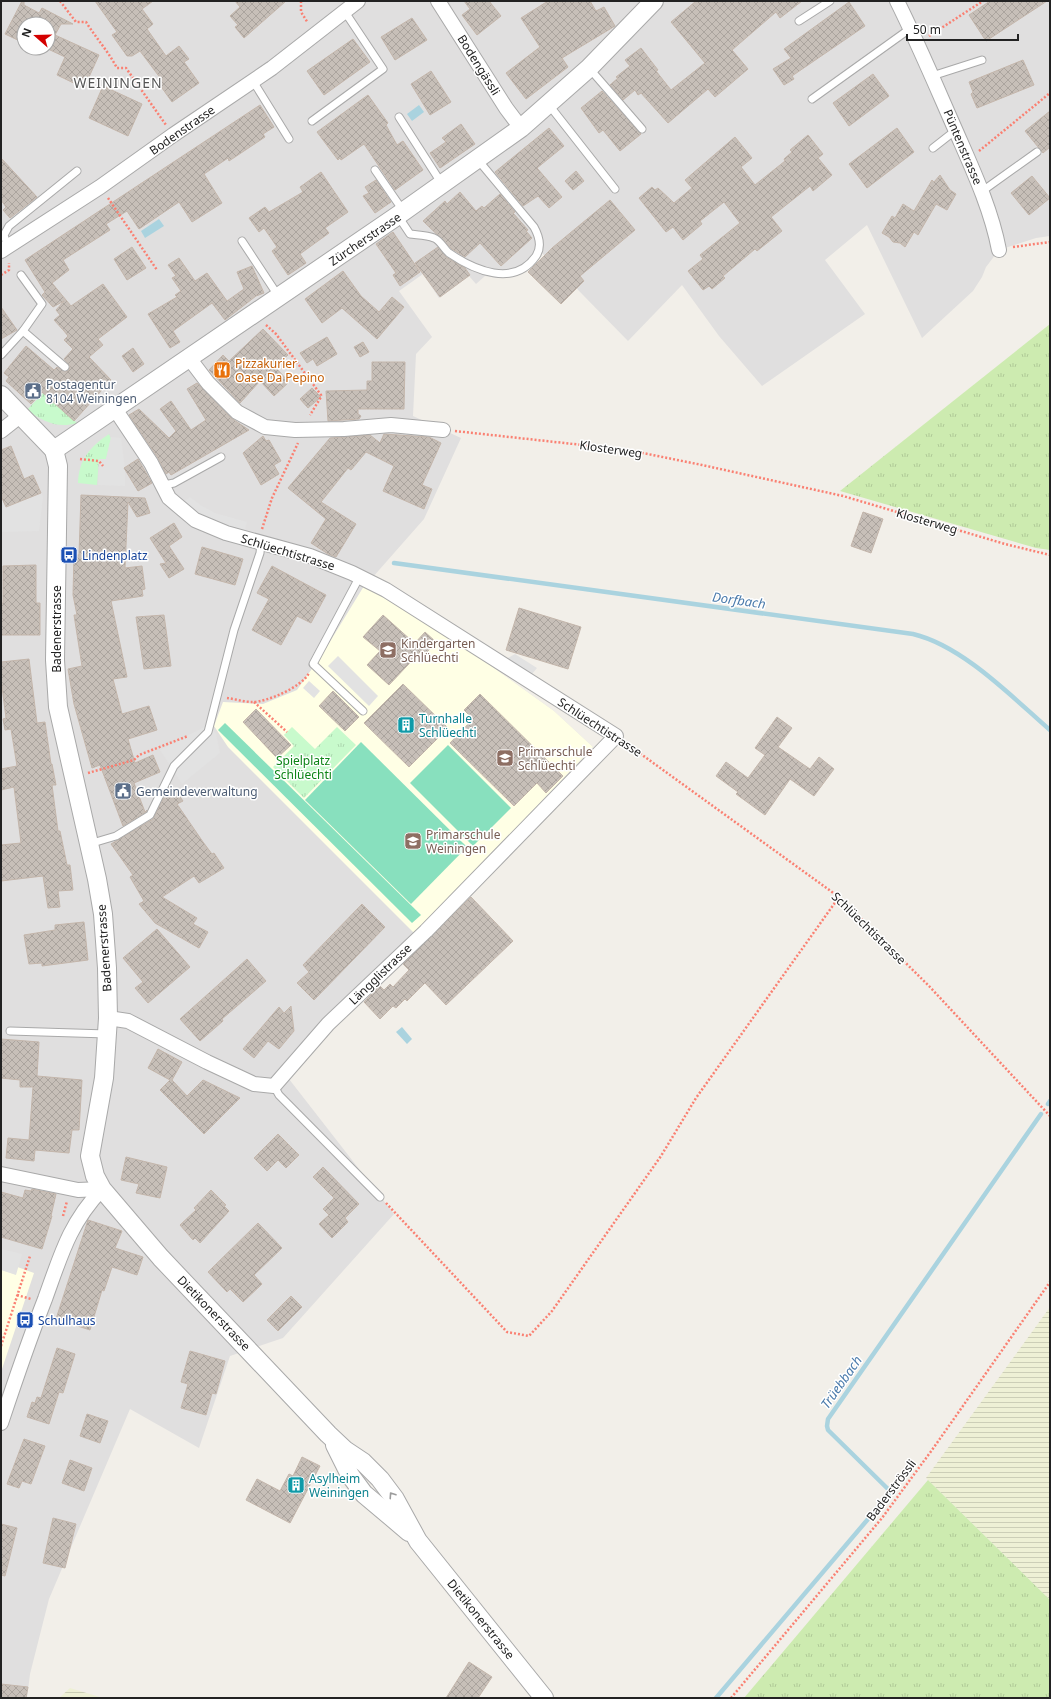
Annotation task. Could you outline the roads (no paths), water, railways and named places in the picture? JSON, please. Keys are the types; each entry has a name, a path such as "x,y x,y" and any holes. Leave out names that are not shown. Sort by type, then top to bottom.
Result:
{"street":[{"name":"Bodenstrasse","path":"6,252 253,81 317,35 358,1"},
{"name":"Bodengässli","path":"438,1 506,108 521,128"},
{"name":"Zürcherstrasse","path":"54,450 401,214 521,128 589,68 654,1"},
{"name":"Püntenstrasse","path":"897,1 919,42 932,76 969,159 992,223 999,250"},
{"path":"189,358 208,384 238,412 265,427 305,429 391,425 443,430"},
{"path":"1,395 54,450"},
{"name":"Schlüechtistrasse","path":"115,409 164,485 169,498 195,520 226,533 310,556 360,576 386,590 616,736"},
{"path":"1,431 20,416"},
{"name":"Badenerstrasse","path":"54,450 58,466 55,660 58,707 89,844 102,914 107,968 108,1026 104,1078 90,1156 95,1176 102,1190"},
{"name":"Längglistrasse","path":"274,1086 328,1024 426,931 616,736"},
{"path":"108,1026 128,1021 207,1062 254,1084 274,1086"},
{"path":"1,1174 78,1190 102,1190"},
{"path":"1,1423 31,1335 71,1230 88,1204 102,1190"},
{"name":"Dietikonerstrasse","path":"102,1190 161,1258 328,1434 345,1450 363,1462 380,1479 395,1499 418,1541 544,1698"}],"lane":[{"path":"799,21 830,1"},
{"path":"312,121 383,69 345,12"},
{"path":"812,99 911,28"},
{"path":"932,76 982,60"},
{"path":"589,68 642,129"},
{"path":"253,81 289,139"},
{"path":"548,104 615,190"},
{"path":"400,117 442,184"},
{"path":"933,148 956,130"},
{"path":"981,192 1037,152"},
{"path":"375,170 401,214 410,234 435,238 448,252 484,272 510,273 527,266 537,254 539,236 534,227 478,160"},
{"path":"6,252 4,235 9,226 77,171"},
{"path":"242,242 279,297"},
{"path":"1,354 23,331 42,304 21,275"},
{"path":"23,331 65,367"},
{"path":"164,485 174,483 221,457"},
{"path":"89,844 116,836 150,815 174,766 208,732 211,727 234,630 260,553 261,543"},
{"path":"360,576 313,664 363,711"},
{"path":"10,1031 108,1026"},
{"path":"274,1086 279,1095 380,1197"}],"water":[{"path":"419,105 424,112 412,121 407,114"},
{"path":"159,219 164,226 145,238 141,231"},
{"path":"402,1027 412,1039 407,1044 396,1032"}],"waterway":[{"name":"Dorfbach","path":"394,563 913,634 932,640 950,649 968,661 1003,688 1050,730"},
{"name":"Trüebbach","path":"716,1698 891,1492 828,1430 828,1419 1041,1114"}],"place":[{"name":"Pizzakurier Oase Da Pepino","path":"222,370"},
{"name":"Postagentur 8104 Weiningen","path":"33,391"},
{"name":"Lindenplatz","path":"69,555"},
{"name":"Kindergarten Schlüechti","path":"388,650"},
{"name":"Turnhalle Schlüechti","path":"406,725"},
{"name":"Primarschule Schlüechti","path":"505,758"},
{"name":"Gemeindeverwaltung","path":"123,791"},
{"name":"Primarschule Weiningen","path":"413,841"},
{"name":"Schulhaus","path":"25,1320"},
{"name":"Asylheim Weiningen","path":"296,1485"}],"district":[{"name":"WEININGEN","path":"118,82"}],"park label":[{"name":"Spielplatz Schlüechti","path":"303,767"}]}
